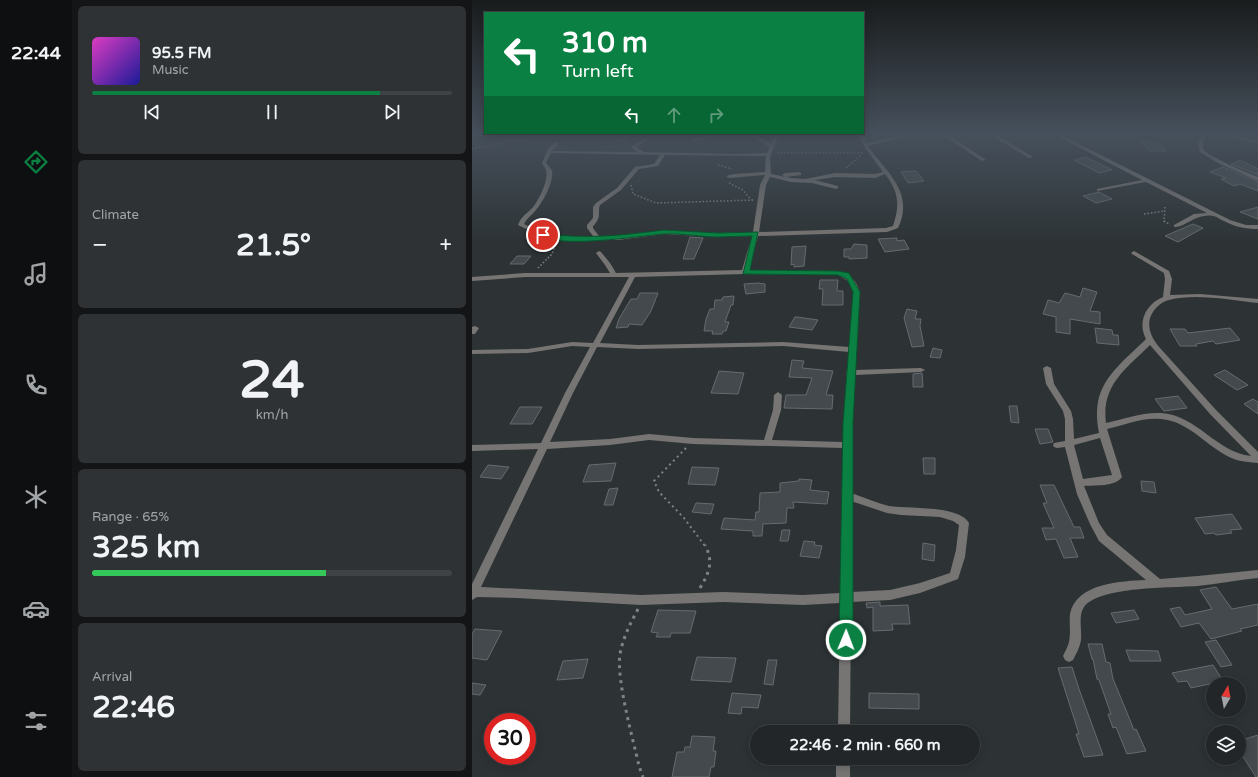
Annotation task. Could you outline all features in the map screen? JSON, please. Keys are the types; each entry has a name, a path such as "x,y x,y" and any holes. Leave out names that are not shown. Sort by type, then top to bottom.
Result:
{"street":[{"path":"549,170 550,182 536,208 528,213 521,225 551,237 618,238 664,232 718,235 878,231 896,227 902,209 899,189 887,172 875,176 835,175 807,180 790,180 769,175"},
{"path":"597,238 590,228 596,218 596,207 619,190 636,170"},
{"path":"745,272 756,233 763,185 769,175 769,170"},
{"path":"1128,170 1215,215 1236,224 1251,227 1258,226"},
{"path":"1238,170 1258,179"},
{"path":"729,176 740,174 799,174"},
{"path":"807,180 836,187"},
{"path":"1099,190 1148,180"},
{"path":"1176,226 1196,215 1215,215"},
{"path":"1251,227 1258,234"},
{"path":"598,253 608,264 614,275"},
{"path":"1134,253 1167,272 1169,276 1165,289 1167,298"},
{"path":"472,279 525,275 633,275 745,272 838,273 846,275 857,292 850,373 844,725"},
{"path":"633,275 569,393 473,593 641,600 755,597 803,600 890,595 920,588 954,576 958,565 964,523 953,516 901,512 854,498 848,500"},
{"path":"1258,301 1206,297 1167,298 1157,303 1147,314 1145,325 1147,333 1151,339 1196,394 1228,429 1258,458"},
{"path":"1079,483 1111,480 1117,477 1103,430 1101,402 1110,381 1116,372 1151,339"},
{"path":"472,352 528,351 572,344 645,347 783,344 853,350"},
{"path":"1047,368 1050,384 1067,411 1069,419 1069,444 1079,483 1090,514 1103,538 1158,583"},
{"path":"850,373 921,370"},
{"path":"767,443 778,410 778,395"},
{"path":"1057,445 1069,444 1103,430 1148,417 1169,417 1195,428 1223,450 1236,456 1258,458"},
{"path":"472,448 610,442 649,437 692,441 848,445"},
{"path":"1069,656 1075,639 1075,618 1077,610 1087,596 1102,590 1158,583 1196,581 1258,574"},
{"path":"843,765 843,777"}],"path":[{"path":"734,170 740,174"},
{"path":"835,175 840,170"},
{"path":"627,180 633,194 656,203 761,201"},
{"path":"724,181 742,190 751,200"},
{"path":"1166,207 1163,218 1164,222 1176,226"},
{"path":"1144,214 1165,211"},
{"path":"525,275 542,264 555,249 556,240 551,237"},
{"path":"692,441 654,481 655,487 674,507 710,552 712,563 708,576 693,598"},
{"path":"641,600 637,613 627,630 620,656 622,685 639,766 644,777"}],"building":[{"path":"1094,170 1111,170 1099,173"},
{"path":"1215,170 1231,170 1258,182 1258,191 1240,184 1234,186 1221,179 1226,178 1210,172"},
{"path":"1246,170 1258,170 1258,175"},
{"path":"916,171 924,181 908,183 901,172"},
{"path":"1099,192 1112,199 1096,203 1083,196"},
{"path":"1258,207 1258,219 1240,212"},
{"path":"1193,224 1203,228 1178,242 1165,236"},
{"path":"690,237 703,238 694,259 683,259"},
{"path":"897,238 897,241 904,240 909,249 885,252 878,239"},
{"path":"854,244 867,245 867,258 849,259 849,257 844,257 844,249 851,249"},
{"path":"806,246 804,266 794,267 794,264 791,265 792,247"},
{"path":"517,256 531,256 524,264 510,264"},
{"path":"820,280 838,280 837,291 843,291 843,305 822,305 823,289 819,289"},
{"path":"744,284 765,284 765,292 746,294"},
{"path":"1083,288 1097,292 1090,311 1100,312 1100,324 1070,319 1070,334 1056,332 1056,317 1043,314 1048,300 1059,303 1065,293 1080,297"},
{"path":"640,293 658,293 651,311 642,325 629,324 628,327 616,328 619,319 631,299 637,299"},
{"path":"734,296 733,305 731,305 725,322 729,322 726,331 723,331 722,334 712,334 713,331 704,331 706,319 710,309 714,309 715,300 722,300 723,297"},
{"path":"907,309 917,311 915,319 921,319 920,326 924,346 912,347 904,318"},
{"path":"795,317 818,320 812,330 789,327"},
{"path":"1095,328 1112,330 1113,335 1118,335 1119,345 1097,343"},
{"path":"1230,328 1240,340 1216,344 1213,341 1196,344 1197,346 1180,346 1170,329 1185,329 1188,333"},
{"path":"933,348 942,350 940,358 930,357"},
{"path":"792,360 804,361 802,368 833,371 826,395 833,395 832,409 784,408 786,395 806,395 812,378 789,377"},
{"path":"1225,370 1248,385 1237,390 1214,375"},
{"path":"719,371 744,373 738,394 711,393"},
{"path":"922,373 923,387 913,387 913,374"},
{"path":"1178,396 1187,408 1164,411 1155,399"},
{"path":"1253,399 1258,402 1258,414 1244,404"},
{"path":"1009,406 1017,406 1019,423 1011,422"},
{"path":"520,407 542,407 532,424 510,424"},
{"path":"1035,429 1048,429 1053,442 1040,444"},
{"path":"923,458 935,458 935,474 924,474"},
{"path":"616,463 611,481 583,482 589,465"},
{"path":"488,465 509,467 501,479 480,477"},
{"path":"692,467 719,468 715,485 688,484"},
{"path":"799,479 812,480 810,490 829,492 827,504 793,502 794,508 787,508 786,523 763,524 762,536 753,536 753,531 721,529 724,518 755,520 756,512 759,512 760,493 780,492 780,483 799,481"},
{"path":"1141,481 1154,482 1156,493 1142,491"},
{"path":"1040,485 1054,485 1074,527 1080,527 1084,538 1070,538 1078,557 1064,558 1056,539 1046,540 1042,528 1054,528 1043,503 1047,503"},
{"path":"618,488 613,505 604,505 609,489"},
{"path":"696,503 714,504 711,514 692,512"},
{"path":"1232,514 1242,529 1230,530 1232,533 1216,535 1214,533 1205,534 1195,518"},
{"path":"782,530 790,530 788,541 780,541"},
{"path":"804,541 815,542 814,545 822,546 819,558 800,556"},
{"path":"923,543 935,545 934,561 922,559"},
{"path":"1216,587 1232,609 1258,604 1258,625 1240,629 1242,631 1211,639 1199,623 1181,627 1170,609 1180,607 1185,615 1212,609 1200,590"},
{"path":"880,602 880,606 908,605 910,624 892,624 893,630 873,631 873,607 867,608 866,603"},
{"path":"658,610 696,611 690,633 671,633 670,637 656,637 658,633 651,632"},
{"path":"1134,610 1139,619 1116,623 1111,613"},
{"path":"475,629 502,631 487,660 472,658 472,634"},
{"path":"1216,640 1232,665 1221,667 1205,642"},
{"path":"1088,644 1102,644 1106,662 1110,663 1113,679 1134,730 1136,729 1146,751 1127,754 1116,727 1113,728 1108,714 1111,714 1099,680 1097,679"},
{"path":"1126,650 1158,651 1161,661 1130,661"},
{"path":"697,657 736,658 731,682 691,680"},
{"path":"588,659 583,678 557,680 563,661"},
{"path":"768,660 777,660 773,685 764,684"},
{"path":"1213,665 1220,677 1206,677 1206,685 1191,688 1187,681 1178,682 1172,673"},
{"path":"1072,667 1103,755 1084,757 1076,734 1079,734 1058,668"},
{"path":"472,683 486,685 480,695 472,694"},
{"path":"732,693 761,695 758,708 742,707 741,714 728,713"},
{"path":"869,693 919,694 919,709 869,708"},
{"path":"1258,735 1258,777 1256,777 1246,761 1246,739"},
{"path":"692,736 715,737 713,751 716,751 714,767 711,767 709,777 672,777 677,752 684,752 685,747 690,747"}],"route":[{"path":"543,235 560,238 618,238 664,232 718,235 756,233 750,249 745,272 838,273 846,275 850,278 857,292 848,423 846,640"}]}
